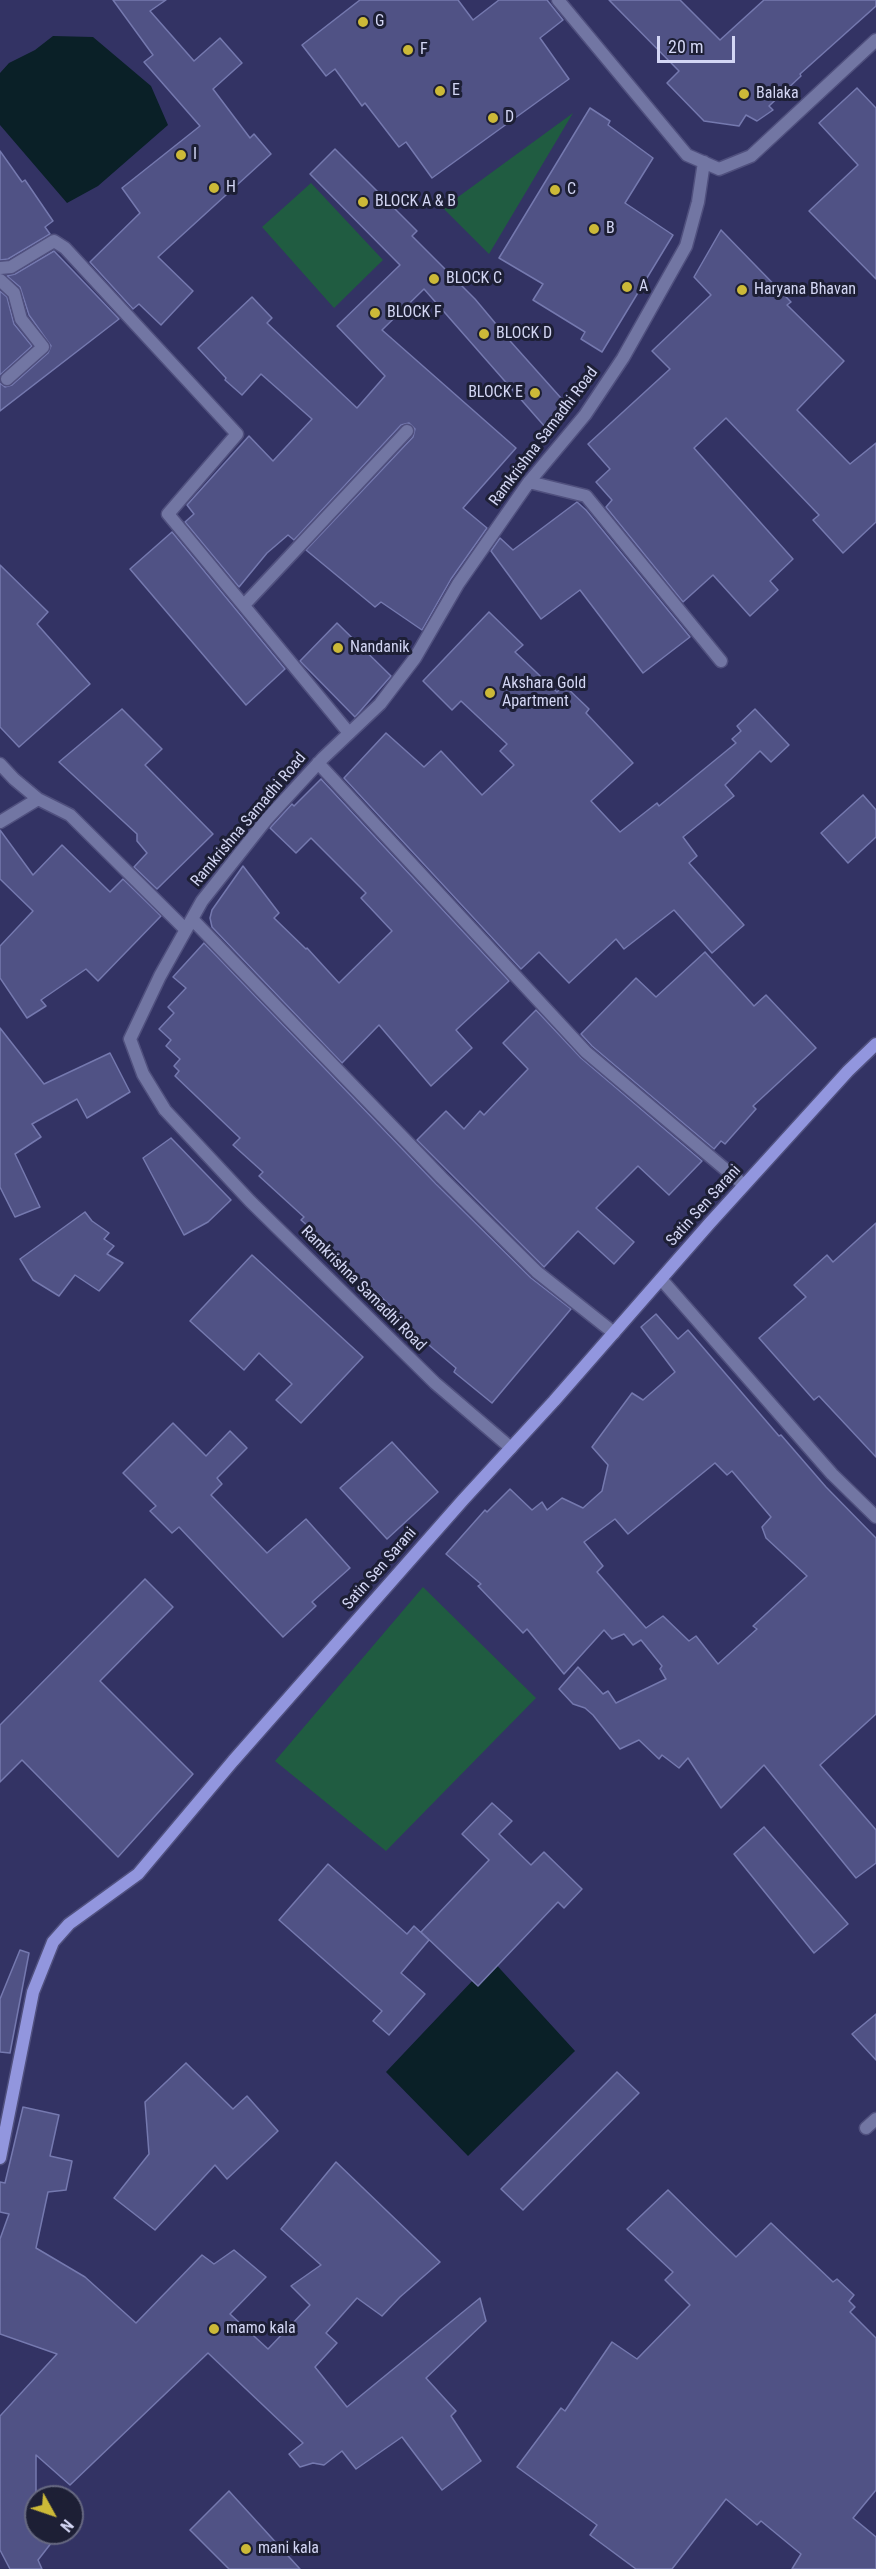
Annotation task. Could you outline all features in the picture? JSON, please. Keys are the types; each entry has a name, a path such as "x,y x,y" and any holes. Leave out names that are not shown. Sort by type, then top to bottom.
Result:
{"main road":[{"name":"Satin Sen Sarani","path":"0,2158 33,1992 53,1942 69,1924 138,1874 233,1761 744,1185 848,1071 876,1044"}],"street":[{"path":"558,0 687,154 720,169 751,156 876,40"},
{"name":"Ramkrishna Samadhi Road","path":"511,1448 435,1383 250,1201 165,1110 143,1074 130,1039 160,976 202,901 266,820 318,763 380,704 415,658 458,584 529,482 585,415 658,298 686,246 698,202 704,162"},
{"path":"0,268 11,267 54,241 65,248 237,434 168,514 349,733"},
{"path":"0,280 14,293 21,319 43,347 7,379"},
{"path":"244,604 407,431"},
{"path":"529,482 586,496 721,661"},
{"path":"318,763 586,1052 744,1185"},
{"path":"0,764 38,799 70,816 189,925 537,1272 614,1332"},
{"path":"0,822 38,799"},
{"path":"661,1279 832,1474 876,1517"},
{"path":"866,2128 876,2119"}],"green space":[{"path":"573,113 489,254 443,208"},
{"path":"311,183 383,260 334,308 262,227"},
{"path":"423,1587 536,1698 386,1851 275,1761"}],"water":[{"path":"53,36 93,37 151,86 168,125 98,186 67,203 0,125 0,73 9,63 35,50"},
{"path":"492,1960 575,2051 468,2156 386,2072"}],"building":[{"path":"113,0 166,0 150,11 194,61 220,38 242,63 213,89 250,138 254,134 271,154 158,257 193,291 161,325 139,304 133,309 90,262 140,213 122,188 200,126 144,62 153,55"},
{"path":"360,0 458,0 473,20 499,0 547,0 563,20 540,38 569,79 432,178 406,142 399,147 365,103 362,106 335,69 326,76 302,45"},
{"path":"609,0 680,0 720,40 764,0 876,0 876,6 800,74 801,76 769,106 773,110 757,121 746,115 739,126 704,121 667,83 679,71"},
{"path":"857,88 876,108 876,279 809,211 858,165 819,123"},
{"path":"590,108 610,121 608,125 653,158 625,203 673,235 602,352 581,339 585,332 533,300 543,284 499,258"},
{"path":"335,149 417,231 412,236 475,299 569,407 546,428 424,289 382,330 516,448 463,508 487,528 451,579 422,630 381,602 375,607 306,550 413,437 415,429 409,423 401,425 294,540 288,535 267,553 239,587 185,522 194,514 187,505 249,436 273,461 312,419 261,374 242,395 225,380 226,378 198,348 252,297 272,318 267,323 357,408 385,376 337,326 400,265 310,174"},
{"path":"0,151 22,182 25,180 53,221 45,227 50,234 8,259 0,260"},
{"path":"721,230 791,302 787,305 844,361 797,410 850,464 876,443 876,522 843,553 813,520 819,515 726,418 694,448 793,559 770,581 778,590 750,616 713,575 683,602 606,507 612,500 596,482 610,469 588,444 670,369 652,351 711,295 694,277"},
{"path":"54,251 119,319 0,411 0,383 5,387 12,385 48,353 51,346 29,315 20,287 7,276 15,274"},
{"path":"0,291 7,297 14,324 32,346 0,375"},
{"path":"577,502 690,637 643,673 580,590 541,619 491,551 500,538 513,550"},
{"path":"172,532 285,669 246,705 130,569"},
{"path":"0,565 48,612 37,624 90,684 19,747 0,727"},
{"path":"489,612 523,645 515,652 557,692 564,685 589,709 586,713 633,763 591,801 620,832 657,803 659,806 736,743 732,739 741,731 737,726 755,709 789,745 771,762 760,751 725,785 734,796 683,837 697,856 689,863 744,925 712,953 674,910 624,949 616,939 569,983 539,952 521,969 344,778 386,733 424,767 441,751 482,795 514,765 500,751 507,744 461,701 452,710 423,681"},
{"name":"Nandanik","path":"337,623 391,676 355,717 300,661"},
{"path":"122,709 162,749 145,765 213,834 157,889 134,867 147,853 137,841 137,834 59,762"},
{"path":"321,779 509,981 456,1030 472,1048 431,1086 379,1025 342,1063 212,927 210,918 212,910 243,866 279,913 274,918 307,948 339,983 392,931 361,898 366,893 311,838 296,853 270,828 292,804 294,806"},
{"path":"863,795 876,810 876,837 848,863 821,833"},
{"path":"0,830 33,875 62,845 110,892 123,879 161,916 98,981 86,969 41,1000 46,1006 27,1018 0,978 0,946 33,911 0,879"},
{"path":"204,943 436,1184 531,1278 571,1309 492,1403 454,1372 456,1368 390,1312 393,1308 321,1241 323,1239 301,1220 304,1217 259,1176 263,1172 233,1145 240,1138 175,1076 179,1071 174,1066 180,1059 166,1046 171,1040 159,1029 174,1013 168,1007 186,988 173,977"},
{"path":"705,952 754,1006 766,995 816,1048 753,1106 756,1109 725,1144 721,1141 714,1149 592,1046 581,1034 636,978 656,997"},
{"path":"536,1010 581,1058 702,1161 669,1195 638,1166 596,1208 634,1242 614,1264 578,1231 544,1267 417,1140 446,1111 464,1129 480,1111 484,1115 528,1069 503,1043"},
{"path":"0,1028 44,1084 110,1053 130,1092 87,1118 77,1099 32,1124 41,1137 15,1154 40,1207 15,1217 0,1187"},
{"path":"171,1138 231,1200 208,1222 184,1235 143,1158"},
{"path":"85,1212 92,1221 109,1233 104,1239 114,1246 107,1254 123,1263 99,1291 75,1275 59,1296 33,1280 20,1259"},
{"path":"876,1223 876,1457 819,1396 814,1400 759,1338 806,1297 794,1285 827,1255 833,1262"},
{"path":"252,1255 363,1357 301,1423 276,1400 292,1384 259,1353 244,1370 190,1321"},
{"path":"656,1314 678,1339 688,1330 779,1436 781,1435 826,1487 876,1538 876,1714 820,1765 876,1830 876,1863 856,1878 764,1765 721,1808 688,1758 679,1768 662,1755 659,1759 639,1740 620,1749 593,1715 585,1708 573,1704 559,1689 578,1667 603,1694 608,1691 616,1703 666,1679 660,1669 662,1666 641,1640 633,1645 624,1634 612,1639 604,1630 564,1674 527,1629 523,1633 478,1586 481,1584 446,1554 485,1510 487,1512 510,1489 532,1510 542,1502 547,1510 562,1498 583,1508 602,1491 608,1465 592,1447 632,1393 643,1400 675,1372 641,1327","holes":["715,1463 727,1475 732,1471 771,1517 762,1527 766,1538 807,1576 753,1626 757,1629 718,1664 696,1636 689,1641 663,1616 646,1628 597,1572 603,1566 584,1542 615,1519 628,1534"]},
{"path":"173,1423 206,1456 230,1431 247,1448 217,1478 222,1484 211,1495 267,1553 306,1519 350,1568 312,1602 316,1606 283,1637 179,1527 172,1533 150,1511 156,1506 123,1473"},
{"path":"392,1442 438,1492 387,1539 340,1488"},
{"path":"145,1579 173,1607 100,1681 193,1774 118,1857 22,1760 0,1782 0,1725"},
{"path":"492,1803 512,1821 499,1834 531,1865 544,1852 582,1889 564,1908 558,1902 478,1986 421,1932 489,1860 462,1834"},
{"path":"764,1827 848,1924 814,1953 734,1854"},
{"path":"328,1864 407,1934 414,1926 429,1940 401,1973 425,1994 389,2035 373,2021 382,2011 279,1920"},
{"path":"20,1950 29,1953 10,2053 0,2052 0,1999"},
{"path":"876,2014 876,2060 852,2034"},
{"path":"186,2063 233,2109 247,2096 278,2131 227,2179 215,2165 155,2230 114,2198 149,2154 145,2102"},
{"path":"617,2072 639,2093 523,2210 501,2189"},
{"path":"23,2107 59,2115 50,2156 72,2161 66,2190 48,2192 36,2248 85,2277 136,2323 202,2255 214,2264 234,2250 266,2277 230,2314 268,2349 310,2305 291,2286 321,2265 281,2229 336,2162 440,2262 382,2316 357,2298 326,2333 337,2343 315,2367 347,2407 480,2298 486,2321 426,2378 456,2411 451,2416 481,2461 442,2490 402,2437 356,2469 342,2451 324,2465 313,2463 300,2467 289,2454 303,2443 208,2353 70,2485 36,2455 36,2485 24,2485 24,2545 50,2545 38,2560 42,2569 10,2569 0,2550 0,2416 57,2354 0,2334 0,2239 9,2214 0,2212 0,2182 5,2183"},
{"path":"668,2190 736,2257 771,2223 833,2282 837,2279 854,2295 849,2301 855,2307 850,2312 876,2338 876,2490 853,2518 876,2537 876,2569 792,2569 801,2554 761,2521 757,2525 726,2499 672,2569 636,2569 590,2535 597,2525 517,2467 561,2408 565,2411 612,2342 637,2359 690,2305 665,2280 673,2272 627,2229"},
{"name":"mani kala","path":"229,2491 300,2569 229,2569 190,2530"}],"place":[{"name":"G","path":"363,22"},
{"name":"F","path":"408,50"},
{"name":"E","path":"440,91"},
{"name":"Balaka","path":"744,94"},
{"name":"D","path":"493,118"},
{"name":"I","path":"181,155"},
{"name":"H","path":"214,188"},
{"name":"C","path":"555,190"},
{"name":"BLOCK A & B","path":"363,202"},
{"name":"B","path":"594,229"},
{"name":"BLOCK C","path":"434,279"},
{"name":"A","path":"627,287"},
{"name":"Haryana Bhavan","path":"742,290"},
{"name":"BLOCK F","path":"375,313"},
{"name":"BLOCK D","path":"484,334"},
{"name":"BLOCK E","path":"535,393"},
{"name":"Nandanik","path":"338,648"},
{"name":"Akshara Gold Apartment","path":"490,693"},
{"name":"mamo kala","path":"214,2329"},
{"name":"mani kala","path":"246,2549"}]}
